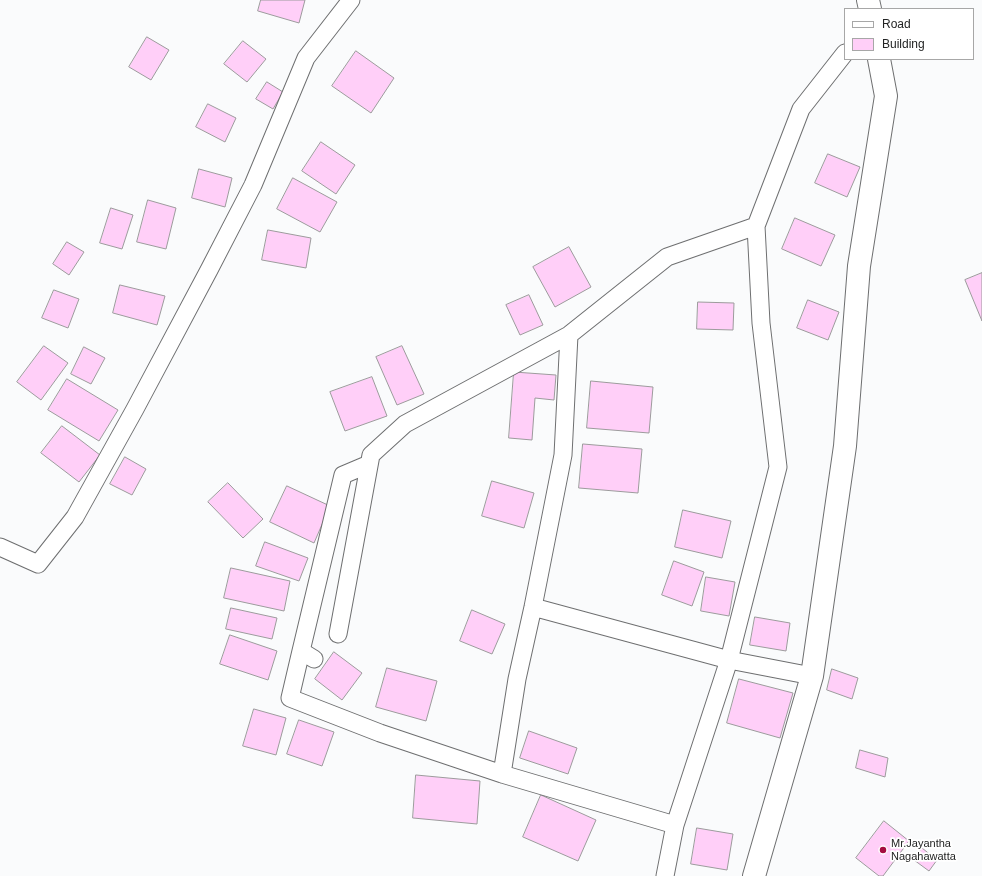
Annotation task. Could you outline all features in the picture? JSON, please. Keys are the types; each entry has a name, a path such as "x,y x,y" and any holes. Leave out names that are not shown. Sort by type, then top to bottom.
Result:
{"street":[{"path":"0,547 38,564 75,517 135,409 253,185 306,58 351,0"},
{"path":"665,876 676,825 729,660 778,467 761,323 756,226 801,109 844,54"},
{"path":"754,876 812,676 845,446 859,266 886,96 879,60"},
{"path":"338,634 371,454 405,424 569,335 667,257 756,226"},
{"path":"502,774 517,679 533,607 562,455 569,335"},
{"path":"369,464 343,475 308,655 290,698 380,733 502,774 676,825"},
{"path":"533,607 729,660 812,676"}],"building":[{"path":"261,0 305,0 299,23 258,11"},
{"path":"147,37 169,50 151,80 129,67"},
{"path":"243,41 266,59 247,82 224,64"},
{"path":"356,51 394,78 371,113 332,86"},
{"path":"267,82 283,92 273,109 256,99"},
{"path":"208,104 236,118 225,142 196,127"},
{"path":"321,142 355,165 336,194 302,171"},
{"path":"828,154 860,167 847,197 815,183"},
{"path":"199,169 232,178 225,207 192,198"},
{"path":"293,178 337,202 320,232 277,209"},
{"path":"148,200 176,208 166,249 137,242"},
{"path":"111,208 133,215 122,249 100,243"},
{"path":"795,218 835,235 821,266 782,249"},
{"path":"268,230 311,238 306,268 262,260"},
{"path":"67,242 84,252 69,275 53,264"},
{"path":"569,247 591,287 555,307 533,267"},
{"path":"982,273 982,321 965,280"},
{"path":"120,285 165,296 157,325 113,313"},
{"path":"54,290 79,299 68,328 42,318"},
{"path":"529,295 543,325 520,335 506,305"},
{"path":"808,300 839,312 828,340 797,328"},
{"path":"698,302 734,303 733,330 697,329"},
{"path":"44,346 68,363 41,400 17,382"},
{"path":"402,346 424,394 397,405 376,357"},
{"path":"84,347 105,358 91,384 71,374"},
{"path":"514,372 556,375 554,400 535,398 532,440 509,438"},
{"path":"372,377 387,416 345,431 330,392"},
{"path":"67,379 118,410 99,441 48,410"},
{"path":"591,381 653,387 649,433 587,428"},
{"path":"62,426 100,455 79,482 41,453"},
{"path":"583,444 642,449 638,493 579,488"},
{"path":"125,457 146,469 132,495 110,484"},
{"path":"492,481 534,493 524,528 482,516"},
{"path":"228,483 263,519 243,538 208,502"},
{"path":"287,486 330,506 314,543 270,522"},
{"path":"683,510 731,521 722,558 675,547"},
{"path":"265,542 308,558 299,581 256,566"},
{"path":"674,561 704,572 692,606 662,595"},
{"path":"231,568 290,581 284,611 224,598"},
{"path":"706,577 735,582 729,616 701,611"},
{"path":"231,608 277,618 272,639 226,629"},
{"path":"472,610 505,624 492,654 460,641"},
{"path":"755,617 790,623 786,651 750,645"},
{"path":"230,635 277,651 268,680 220,664"},
{"path":"334,652 362,673 342,700 315,679"},
{"path":"387,668 437,681 426,721 376,707"},
{"path":"832,669 858,678 852,699 827,690"},
{"path":"739,679 793,693 780,738 727,723"},
{"path":"254,709 286,718 276,755 243,746"},
{"path":"299,720 334,732 322,766 287,754"},
{"path":"529,731 577,748 568,774 520,758"},
{"path":"860,750 888,758 885,777 856,768"},
{"path":"416,775 480,781 477,824 413,818"},
{"path":"541,795 596,820 578,861 523,837"},
{"name":"Mr.Jayantha Nagahawatta","path":"884,821 909,841 883,876 879,876 856,858"},
{"path":"697,828 733,834 727,870 691,864"},
{"path":"922,848 937,860 929,871 914,860"}],"place":[{"name":"Mr.Jayantha Nagahawatta","path":"883,850"}]}
